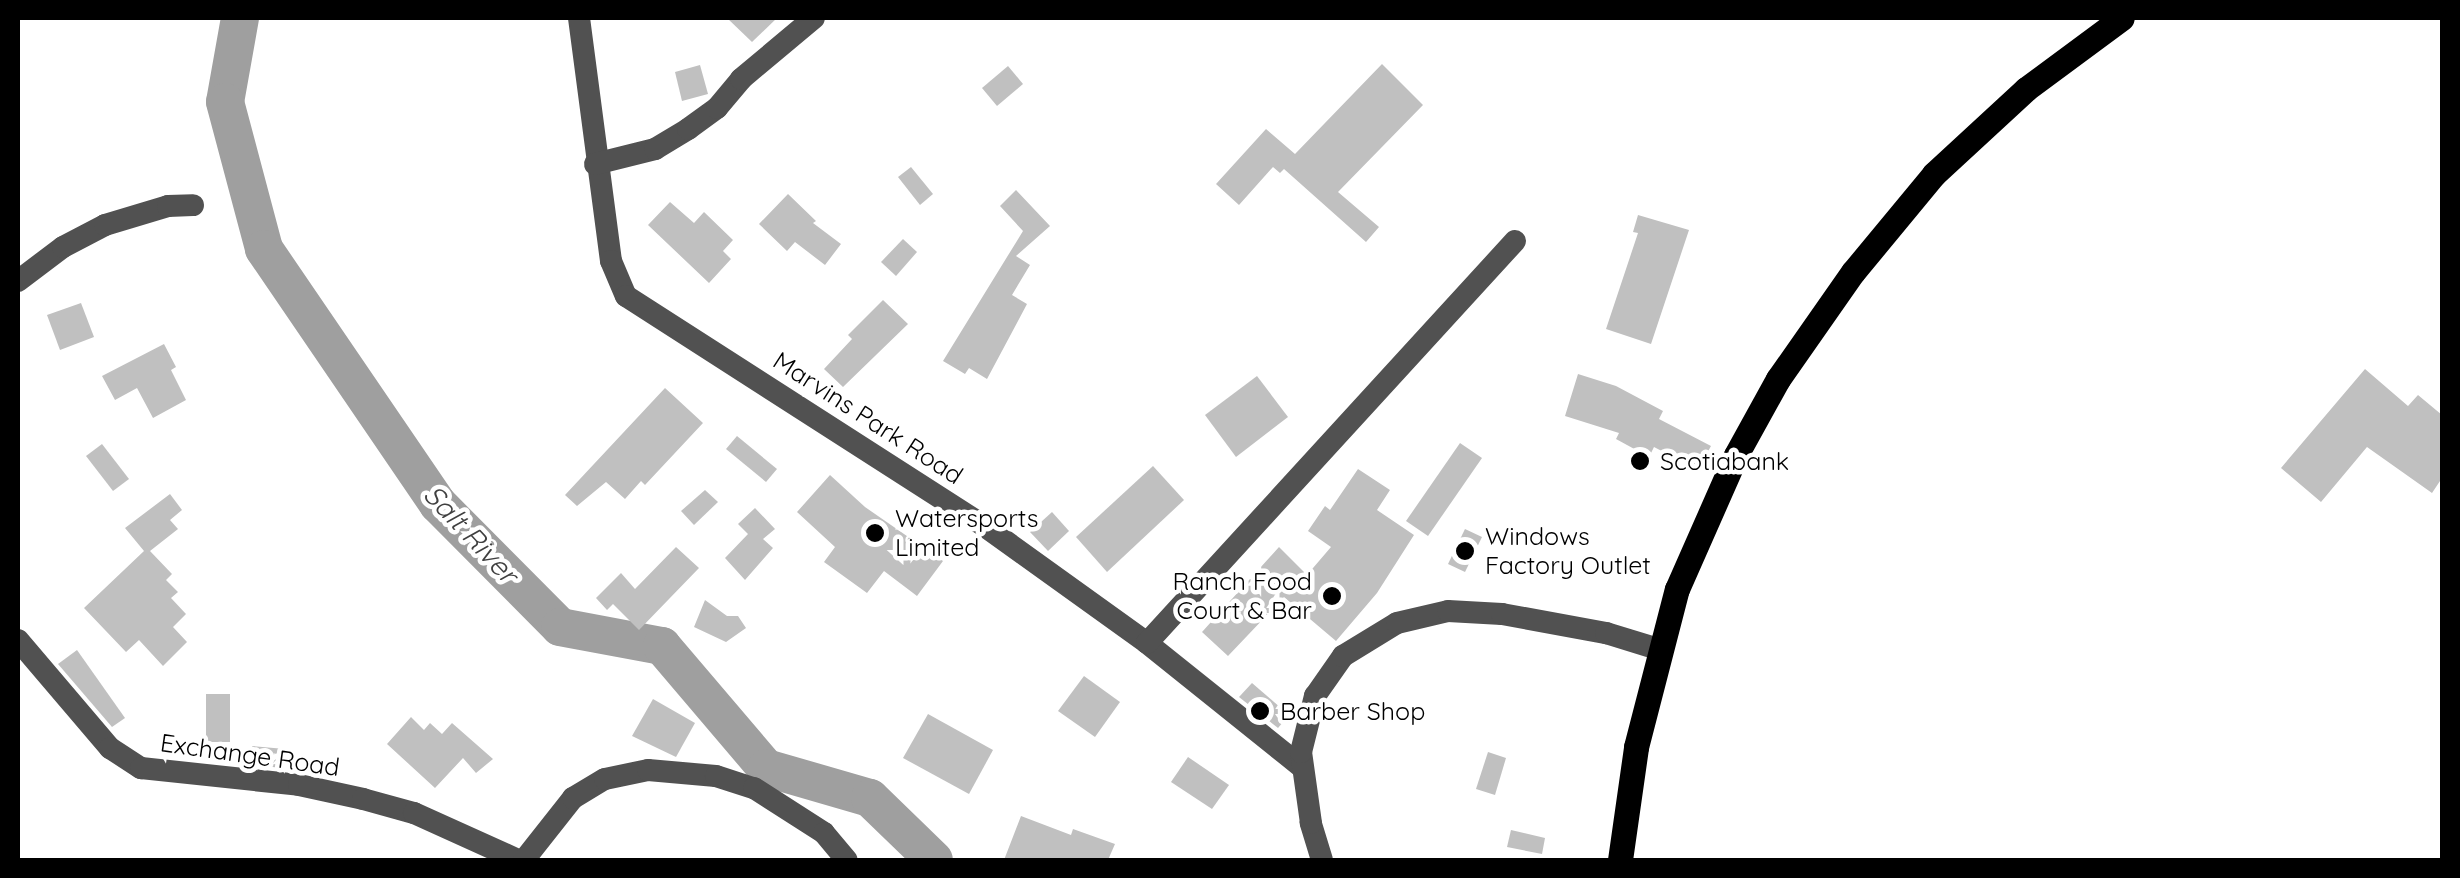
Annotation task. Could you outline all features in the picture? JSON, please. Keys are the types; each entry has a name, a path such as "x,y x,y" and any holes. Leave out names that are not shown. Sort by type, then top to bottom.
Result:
{"main road":[{"path":"1620,860 1636,747 1658,649 1712,503 1745,439 1814,324 1934,174 2026,89 2122,18"}],"street":[{"name":"Marvins Park Road","path":"579,18 595,164 615,278 640,308 687,334 983,526 1146,642 1302,767"},
{"path":"595,164 654,149 688,129 814,18"},
{"path":"18,281 63,247 105,225 168,206 193,205"},
{"path":"1146,642 1515,241"},
{"path":"1322,860 1302,767 1308,720 1328,673 1343,656 1411,617 1448,612 1502,614 1606,633 1658,649"},
{"name":"Exchange Road","path":"18,640 110,748 141,768 299,785 363,799 414,813 521,860"},
{"path":"521,860 573,798 605,779 648,770 716,776 754,788 824,832 847,860"}],"building":[{"path":"727,18 777,18 752,42"},
{"path":"1382,64 1423,105 1338,192 1379,227 1366,242 1284,169 1280,173 1273,167 1239,205 1216,184 1266,129 1295,154"},
{"path":"700,65 708,94 682,101 675,72"},
{"path":"1008,66 1023,84 997,106 982,88"},
{"path":"911,167 933,194 920,205 898,177"},
{"path":"1016,190 1050,226 1016,256 1030,265 1012,295 1027,304 987,379 969,368 965,374 943,361 1023,231 1000,206"},
{"path":"788,194 816,221 813,223 841,244 825,265 795,242 787,251 759,224"},
{"path":"670,202 694,223 704,212 733,240 723,251 731,259 709,283 648,225"},
{"path":"1638,215 1689,230 1651,344 1606,329 1638,233 1633,232"},
{"path":"903,239 917,252 896,276 881,262"},
{"path":"883,300 908,324 843,387 824,369 852,339 848,335"},
{"path":"81,303 94,337 60,350 47,315"},
{"path":"164,344 186,400 153,418 137,388 115,400 102,376"},
{"path":"2365,369 2408,406 2418,395 2442,415 2442,478 2432,493 2367,447 2321,502 2281,468"},
{"path":"1578,374 1616,386 1663,411 1659,419 1711,446 1698,470 1654,447 1649,457 1616,439 1619,433 1565,416"},
{"path":"1257,376 1288,417 1236,457 1205,415"},
{"path":"665,388 703,423 645,485 641,481 625,499 606,482 577,506 565,495"},
{"path":"737,436 777,469 766,482 726,449"},
{"path":"1460,443 1482,458 1428,536 1406,521"},
{"path":"102,444 129,479 113,491 86,456"},
{"path":"1153,466 1184,500 1107,572 1076,537"},
{"path":"1358,469 1390,490 1377,510 1414,535 1377,593 1336,641 1284,597 1228,656 1202,632 1279,547 1307,575 1331,547 1308,531 1325,506 1330,510"},
{"name":"Watersports Limited","path":"830,475 865,507 943,561 917,596 884,571 867,593 824,562 835,547 797,512"},
{"path":"705,490 718,502 694,525 681,511"},
{"path":"170,494 182,510 170,520 178,529 150,551 172,574 166,580 178,592 171,598 186,614 173,627 187,642 163,666 139,640 126,652 84,608 144,551 125,528"},
{"path":"755,508 775,529 763,539 773,548 745,580 725,558 748,534 738,524"},
{"path":"1052,512 1069,531 1048,551 1030,532"},
{"name":"Windows Factory Outlet","path":"1465,529 1482,537 1465,572 1448,564"},
{"path":"676,547 699,568 639,630 613,604 607,610 596,598 621,573 635,589"},
{"path":"705,600 727,616 738,616 746,628 726,642 694,627"},
{"path":"77,650 125,718 112,727 58,664"},
{"path":"1084,676 1120,702 1095,737 1058,711"},
{"path":"1252,683 1289,715 1278,728 1239,697"},
{"path":"206,694 230,694 230,742 206,742"},
{"path":"653,699 695,723 676,757 632,736"},
{"path":"928,714 993,750 969,794 903,758"},
{"path":"411,717 424,730 430,723 442,734 452,723 493,759 476,773 463,758 435,788 387,744"},
{"path":"252,746 285,749 283,768 251,765"},
{"path":"1488,752 1506,758 1495,795 1476,789"},
{"path":"1188,757 1229,785 1212,809 1171,782"},
{"path":"1021,816 1071,835 1073,829 1115,844 1108,860 1004,860"},
{"path":"1511,830 1545,838 1542,854 1507,847"}],"waterway":[{"name":"Salt River","path":"240,18 225,102 264,249 438,504 560,627 662,646 766,768 870,798 934,860"}],"place":[{"name":"Scotiabank","path":"1640,461"},
{"name":"Watersports Limited","path":"875,533"},
{"name":"Windows Factory Outlet","path":"1465,551"},
{"name":"Ranch Food Court & Bar","path":"1332,596"},
{"name":"Barber Shop","path":"1260,711"}]}
